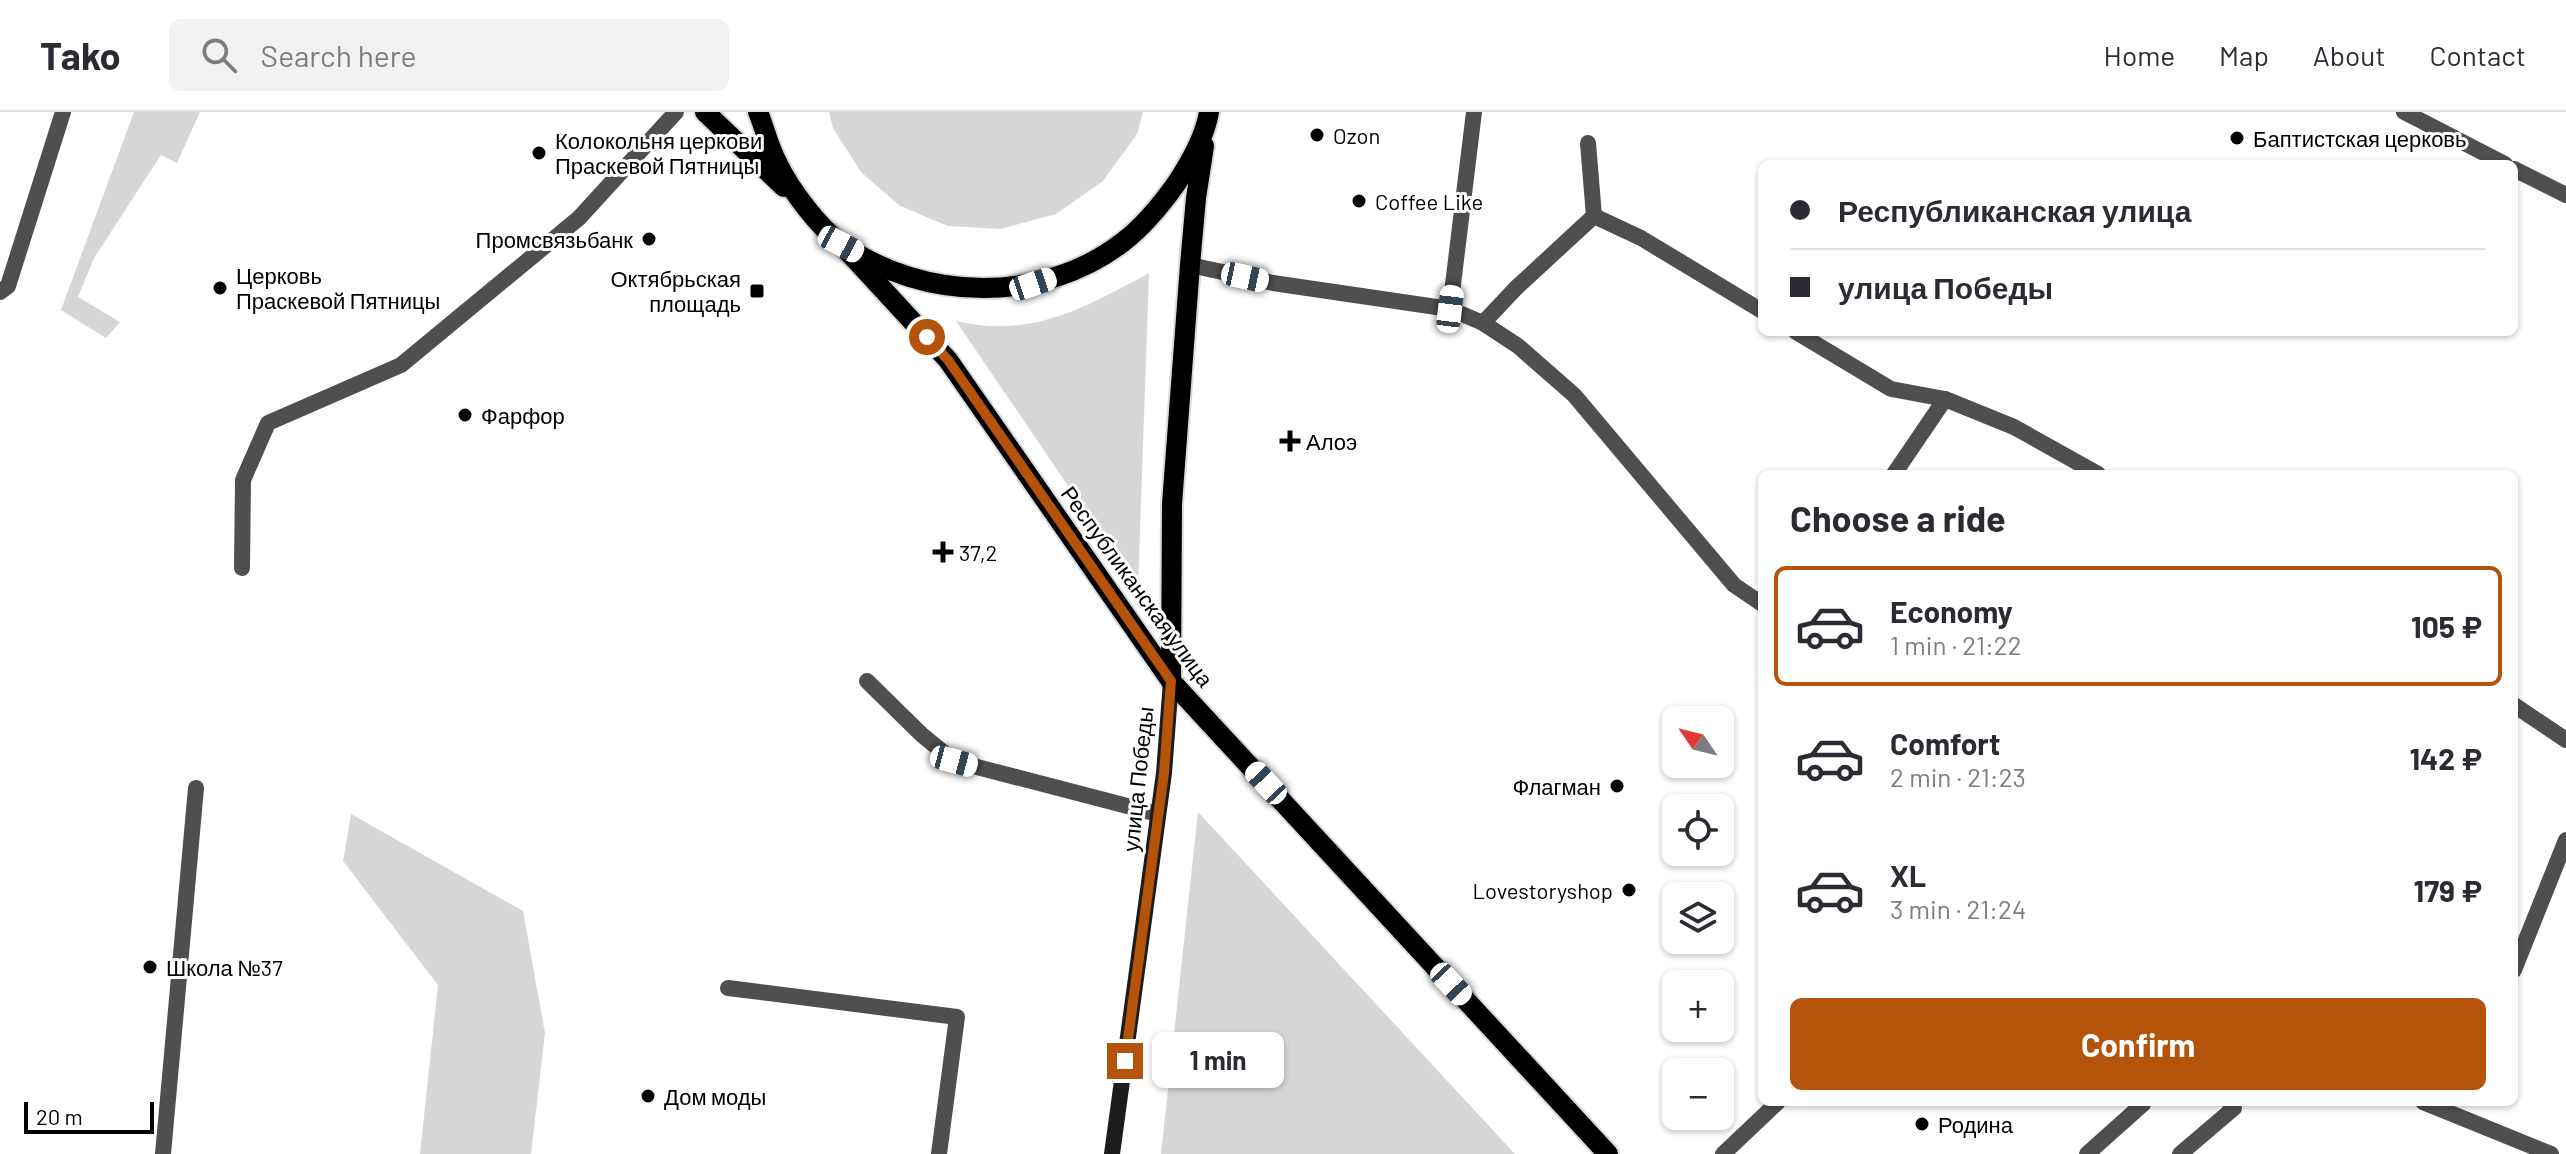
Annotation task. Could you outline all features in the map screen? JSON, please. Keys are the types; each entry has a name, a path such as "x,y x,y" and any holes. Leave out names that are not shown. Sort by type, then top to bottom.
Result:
{"main road":[{"path":"705,112 841,244 887,269 934,284 984,289 1033,284 1080,268 1123,243 1159,208 1187,167 1208,117"},
{"path":"758,112 778,164 810,211"},
{"name":"улица Победы","path":"1112,1154 1158,814 1171,681 1172,504 1196,198 1208,117"},
{"name":"Республиканская улица","path":"841,244 948,360 1171,681 1608,1154"}],"street":[{"path":"0,292 8,286 63,112"},
{"path":"242,568 243,480 268,423 401,365 579,218 676,112"},
{"path":"1450,309 1474,112"},
{"path":"2404,112 2497,160"},
{"path":"1588,143 1594,216"},
{"path":"2518,171 2566,195"},
{"path":"1483,323 1594,216"},
{"path":"1594,216 1641,238 1758,309"},
{"path":"1190,265 1273,283 1450,309 1483,323 1518,346 1574,395 1734,585 1758,601"},
{"path":"1803,336 1891,389 1945,399 2014,427 2087,470"},
{"path":"1897,470 1945,399"},
{"path":"867,681 922,735 954,761 1158,814"},
{"path":"2518,708 2566,740"},
{"path":"163,1154 196,788"},
{"path":"2518,960 2566,840"},
{"path":"728,988 957,1017 939,1154"},
{"path":"1723,1154 1774,1106"},
{"path":"2087,1154 2141,1106"},
{"path":"2180,1154 2234,1108 2232,1106"},
{"path":"2433,1106 2551,1154"}],"shaded area":[{"path":"134,112 200,112 177,163 161,155 94,258 78,297 120,322 106,338 61,310"},
{"path":"829,112 1143,112 1137,134 1103,181 1056,214 1000,229 948,226 900,206 861,172 833,128"},
{"path":"1149,273 1138,589 956,321 983,326 1033,323 1079,308"},
{"path":"1198,812 1515,1154 1161,1154"},
{"path":"351,814 523,911 545,1033 531,1154 420,1154 438,985 343,861"}],"place":[{"name":"Ozon","path":"1317,135"},
{"name":"Баптистская церковь","path":"2237,138"},
{"name":"Колокольня церкови Праскевой Пятницы","path":"539,153"},
{"name":"Coffee Like","path":"1359,201"},
{"name":"Промсвязьбанк","path":"649,239"},
{"name":"Церковь Праскевой Пятницы","path":"220,288"},
{"name":"Октябрьская площадь","path":"757,291"},
{"name":"Фарфор","path":"465,415"},
{"name":"Алоэ","path":"1290,441"},
{"name":"37,2","path":"943,552"},
{"name":"Флагман","path":"1617,786"},
{"name":"Lovestoryshop","path":"1629,890"},
{"name":"Школа №37","path":"150,967"},
{"name":"Дом моды","path":"648,1096"},
{"name":"Родина","path":"1922,1124"}],"route":[{"path":"927,337 948,360 1171,681 1164,773 1125,1061"}]}
